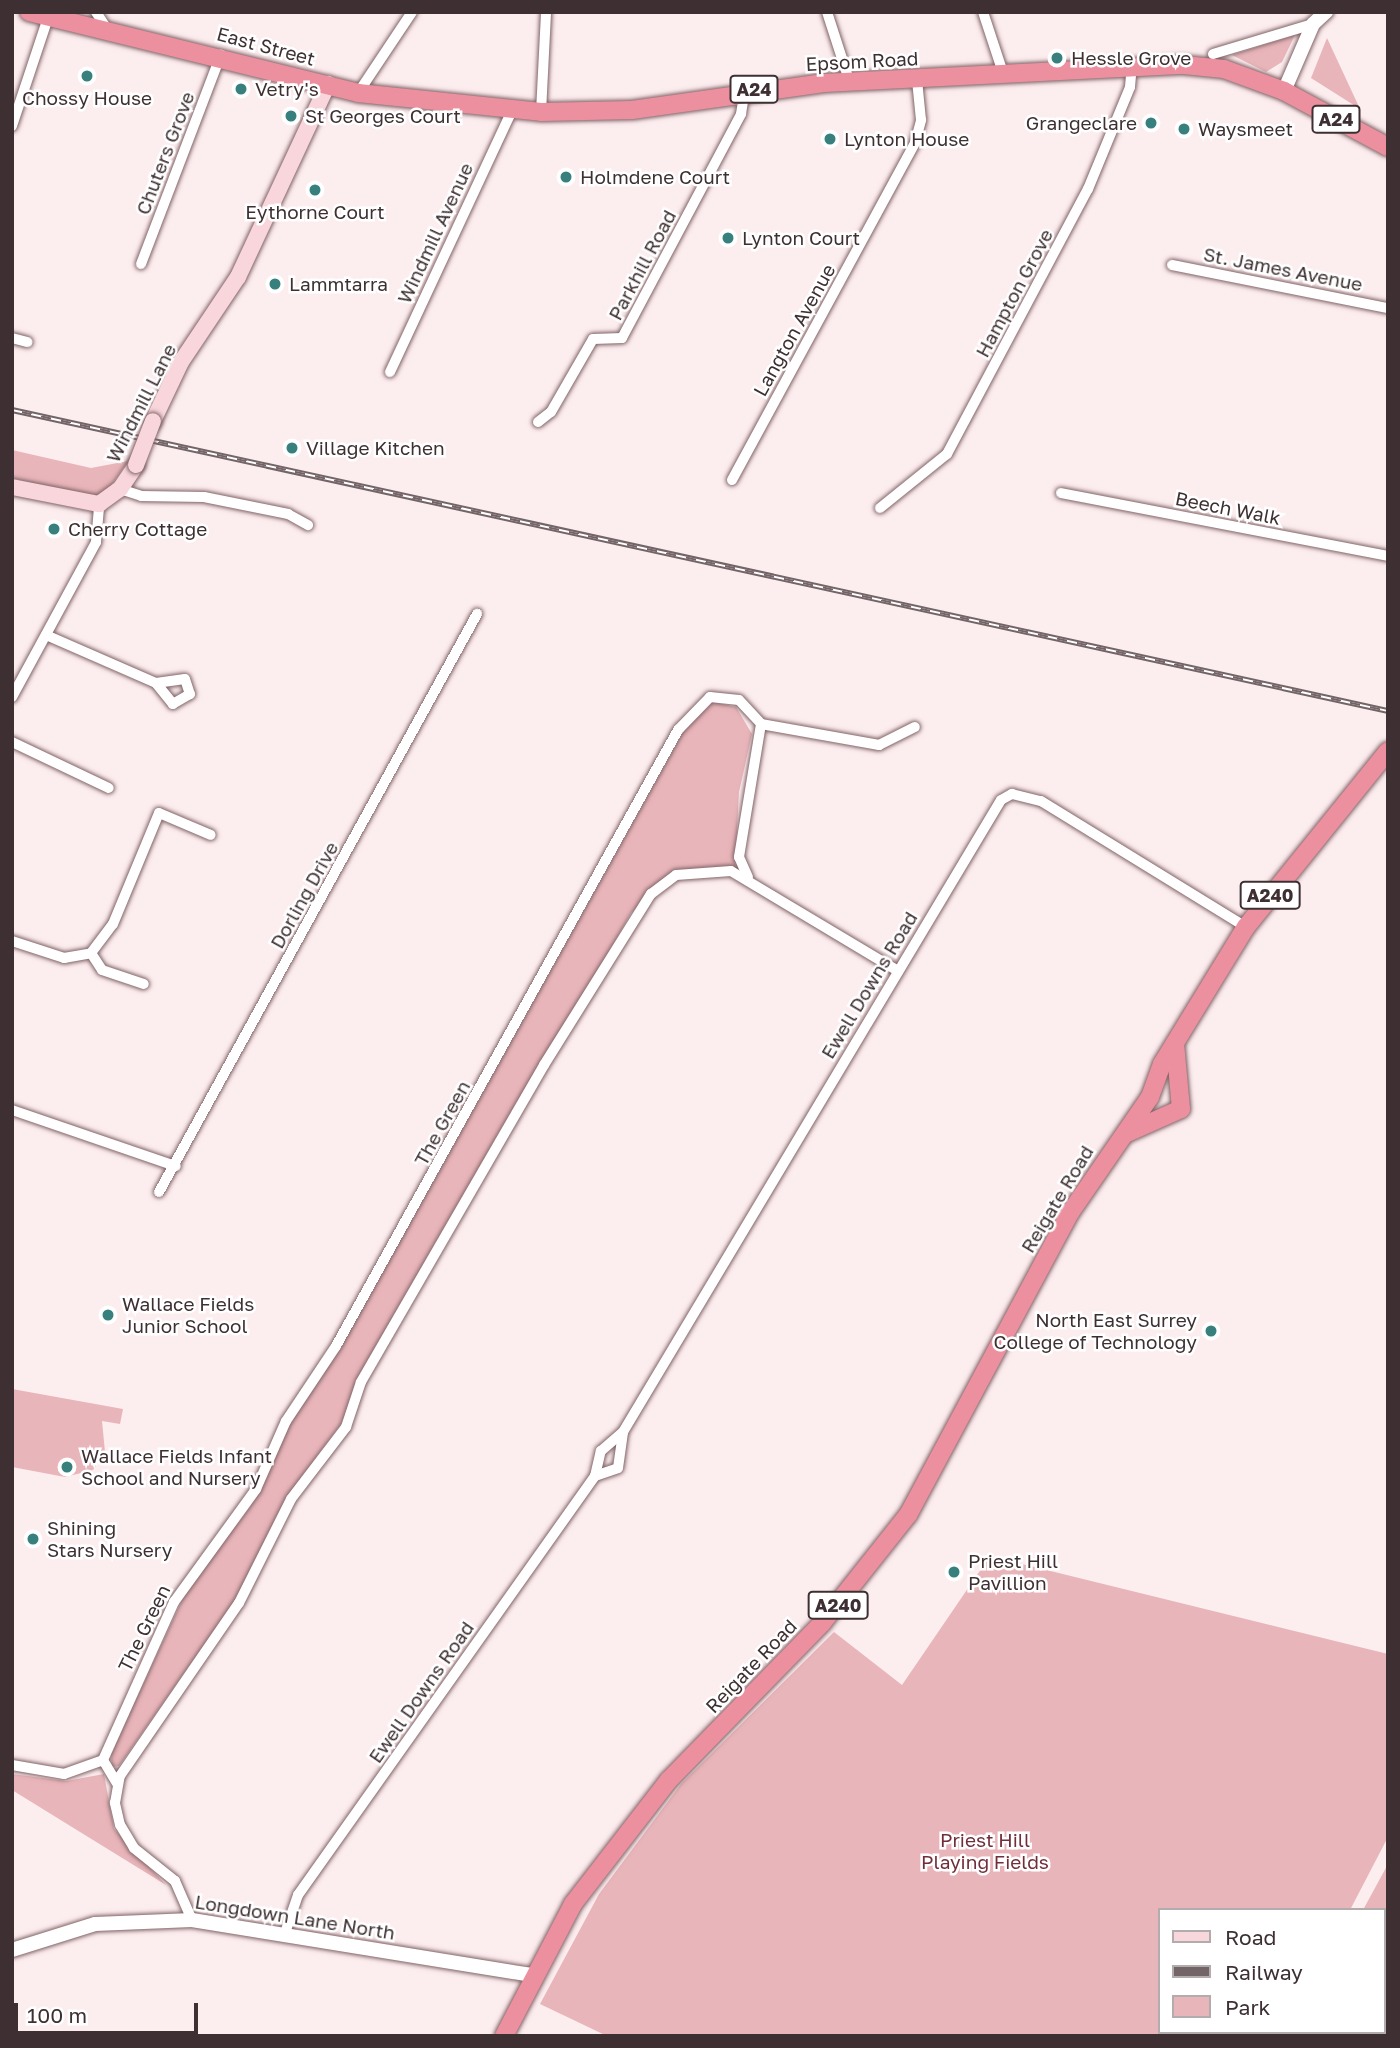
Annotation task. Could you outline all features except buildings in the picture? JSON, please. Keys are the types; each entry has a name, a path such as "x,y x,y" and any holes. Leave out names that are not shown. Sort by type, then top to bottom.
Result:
{"highway":[{"name":"East Street","path":"29,12 71,16 107,29 221,55 328,84"},
{"name":"Epsom Road","path":"328,84 358,93 541,112 632,110 745,90 1132,64 1224,69 1284,91"},
{"name":"A24","path":"1284,91 1388,147"},
{"name":"Reigate Road","path":"504,2036 532,1975 573,1904 669,1780 822,1623 908,1515 1054,1242 1121,1136 1152,1095 1175,1041 1246,927 1384,755"},
{"path":"1175,1041 1178,1093"},
{"path":"1157,1117 1152,1095 1168,1087 1178,1093"},
{"name":"Reigate Road","path":"1121,1136 1157,1117 1178,1114 1178,1093"}],"main road":[{"name":"Windmill Lane","path":"99,504 120,489 135,465 181,362 238,277 328,84"},
{"path":"12,487 99,504"}],"street":[{"path":"96,12 107,29"},
{"path":"358,93 412,12"},
{"path":"541,112 546,12"},
{"path":"827,12 850,82"},
{"path":"983,12 1003,73"},
{"path":"1284,91 1313,24 1326,12"},
{"path":"12,126 49,14"},
{"path":"1213,54 1313,24"},
{"name":"Chuters Grove","path":"141,264 221,55"},
{"name":"Hampton Grove","path":"880,508 947,454 1088,189 1130,87 1132,64"},
{"name":"Langton Avenue","path":"732,480 915,143 921,120 917,80"},
{"path":"12,84 24,89"},
{"name":"Parkhill Road","path":"538,422 551,412 593,339 622,338 741,114 745,90"},
{"name":"Windmill Avenue","path":"390,372 512,110"},
{"name":"St. James Avenue","path":"1172,265 1388,308"},
{"path":"12,338 27,342"},
{"path":"120,489 141,496 204,497 288,514 308,525"},
{"name":"Beech Walk","path":"1061,493 1388,556"},
{"path":"12,697 101,531 99,504"},
{"name":"Dorling Drive","path":"159,1192 176,1166 477,614"},
{"path":"46,635 156,683"},
{"name":"The Green","path":"103,1760 174,1602 256,1489 286,1421 343,1335 688,713 710,697 725,695 750,709 761,724"},
{"path":"748,877 739,857 761,724 879,745 915,726"},
{"path":"12,742 109,788"},
{"name":"Ewell Downs Road","path":"285,1933 299,1895 595,1476 601,1451 623,1432 990,813 1012,793 1041,801 1246,927"},
{"path":"12,941 64,958 91,953 107,936 159,813 211,835"},
{"path":"192,1920 175,1881 128,1840 116,1813 117,1783 239,1603 291,1499 346,1427 361,1382 645,903 676,875 714,869 748,877 898,971"},
{"path":"91,953 102,970 144,985"},
{"path":"12,1110 176,1166"},
{"name":"Ewell Downs Road","path":"595,1476 618,1468 623,1432"},
{"path":"12,1765 64,1774 103,1760 117,1783"},
{"name":"Longdown Lane North","path":"12,1950 95,1924 192,1920 532,1975"}],"green space":[{"path":"1295,35 1282,62 1266,72 1232,55"},
{"path":"1327,38 1360,109 1311,78"},
{"path":"12,450 91,468 128,461 103,497 91,498 12,478"},
{"path":"713,702 736,707 752,734 739,792 735,868 673,874 631,913 341,1424 288,1495 235,1600 119,1766 112,1767 111,1754 184,1596 250,1507 289,1423 340,1349 685,729"},
{"path":"12,1389 123,1409 120,1424 102,1421 105,1452 93,1470 65,1477 12,1467"},
{"name":"Priest Hill Playing Fields","path":"990,1556 1388,1654 1388,1837 1351,1908 1158,1908 1158,2034 1283,2036 607,2036 540,2004 599,1894 681,1784 834,1632 902,1685"},
{"path":"12,1774 66,1781 104,1774 114,1829 166,1885 12,1790"},
{"path":"1388,1864 1388,2036 1295,2036 1386,2034 1386,1908 1364,1908"}],"railway":[{"path":"12,410 1388,711"}],"place":[{"name":"Hessle Grove","path":"1057,58"},
{"name":"Chossy House","path":"87,76"},
{"name":"Vetry's","path":"241,89"},
{"name":"St Georges Court","path":"291,116"},
{"name":"Grangeclare","path":"1151,123"},
{"name":"Waysmeet","path":"1184,129"},
{"name":"Lynton House","path":"830,139"},
{"name":"Holmdene Court","path":"566,177"},
{"name":"Eythorne Court","path":"315,190"},
{"name":"Lynton Court","path":"728,238"},
{"name":"Lammtarra","path":"275,284"},
{"name":"Village Kitchen","path":"292,448"},
{"name":"Cherry Cottage","path":"54,529"},
{"name":"Wallace Fields Junior School","path":"108,1315"},
{"name":"North East Surrey College of Technology","path":"1211,1331"},
{"name":"Wallace Fields Infant School and Nursery","path":"67,1467"},
{"name":"Shining Stars Nursery","path":"33,1539"},
{"name":"Priest Hill Pavillion","path":"954,1572"}]}
